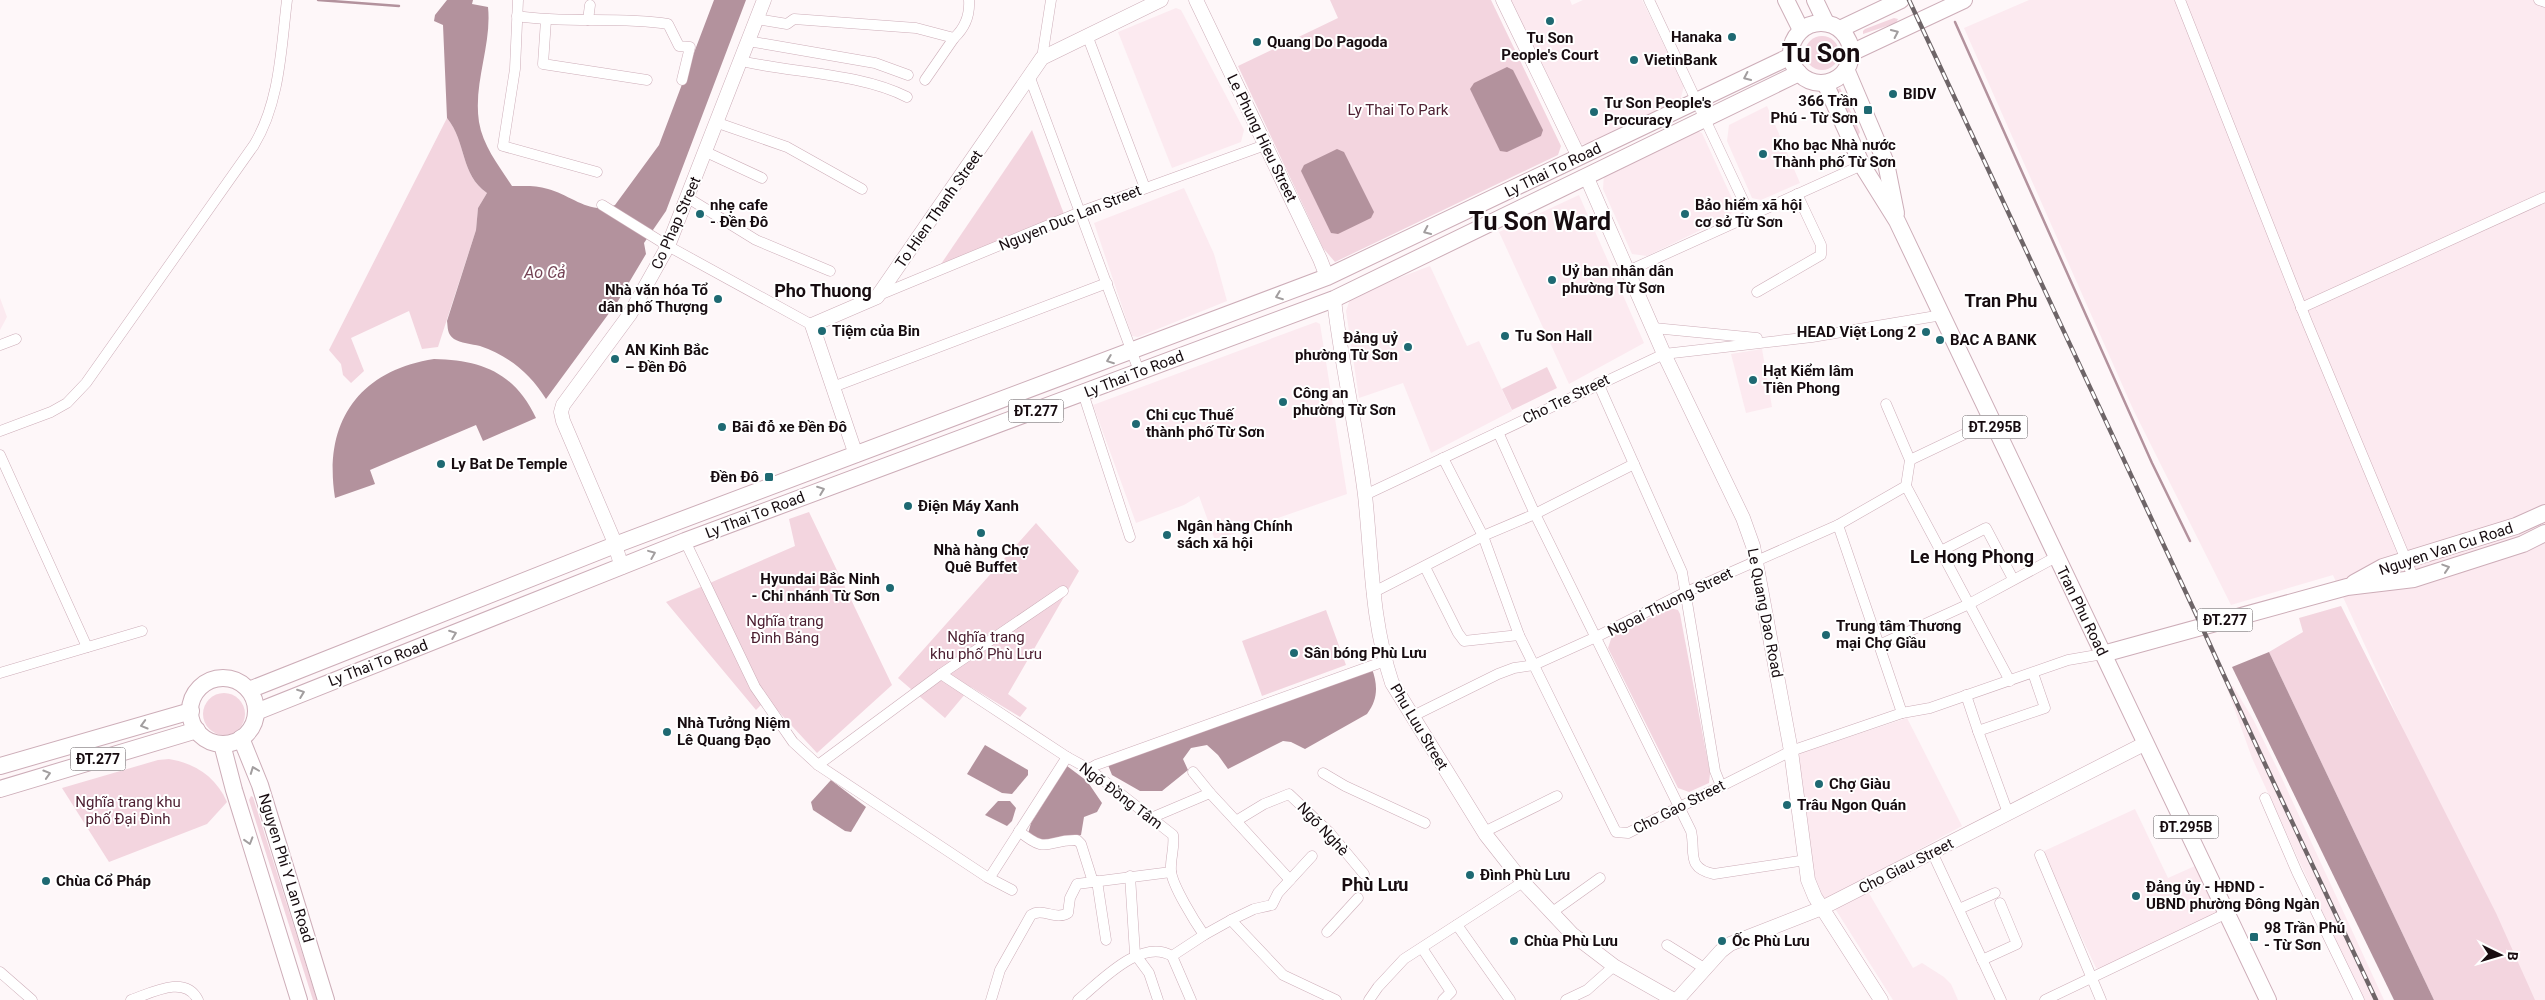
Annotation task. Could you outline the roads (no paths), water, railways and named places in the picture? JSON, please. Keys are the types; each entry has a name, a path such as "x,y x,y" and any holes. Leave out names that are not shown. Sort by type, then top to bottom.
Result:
{"main road":[{"name":"Co Phap Street","path":"622,567 615,545 567,431 561,412 566,400 630,314 668,246 718,123 764,0"},
{"path":"1042,58 1161,0"},
{"name":"Le Phung Hieu Street","path":"1196,0 1320,258 1327,277"},
{"path":"1503,0 1587,178"},
{"path":"1786,0 1801,30"},
{"path":"1815,0 1833,26 1848,40 1851,53 1846,69 1836,79 1825,82 1810,80 1799,73 1792,56 1793,42 1801,30 1812,24 1833,26 1890,2"},
{"path":"1851,53 1964,0"},
{"name":"Ly Thai To Road","path":"249,690 615,545 1327,277 1792,56"},
{"name":"To Hien Thanh Street","path":"877,297 1042,58"},
{"name":"Tran Phu Road","path":"1846,69 1890,177 1897,221"},
{"name":"Ly Thai To Road","path":"256,712 685,541 1334,299 1587,178 1799,73"},
{"name":"Tran Phu Road","path":"1825,82 1862,165 1897,221 2268,1000"},
{"path":"1862,165 1882,155"},
{"path":"1874,183 1890,177"},
{"name":"Le Quang Dao Road","path":"1587,178 1664,354 1742,518 1757,561 1758,581 1791,751 1808,880 1822,908 1881,1000"},
{"path":"1460,215 1469,234"},
{"path":"1327,277 1334,299"},
{"path":"863,475 812,325 877,297"},
{"name":"Phu Luu Street","path":"1334,299 1364,495 1372,594 1385,662 1392,683 1411,717 1484,832 1523,882 1572,934 1614,966 1676,1000"},
{"name":"Nguyen Van Cu Road","path":"2347,587 2383,567 2516,526 2545,513"},
{"name":"Nguyen Van Cu Road","path":"2102,654 2347,587 2414,579 2523,544 2545,533"},
{"path":"232,679 249,690 254,700 256,712 253,724 242,738 222,744 209,741 197,730 190,711 196,692 212,680 232,679"},
{"name":"ĐT.277","path":"0,766 190,711"},
{"name":"ĐT.277","path":"0,788 197,730"},
{"name":"Nguyen Phi Y Lan Road","path":"242,738 260,785 326,1000"},
{"name":"Cho Giau Street","path":"1676,1000 1704,968 1730,944 1822,908 2146,743"},
{"name":"Nguyen Phi Y Lan Road","path":"222,744 234,790 300,1000"}],"street":[{"path":"0,431 51,412 67,403 86,383 254,145 262,130 273,98 287,0"},
{"path":"518,0 515,69 503,146 597,172"},
{"path":"925,80 954,38 961,32 969,16 969,0"},
{"path":"1042,58 1051,0"},
{"path":"1649,0 1750,215"},
{"path":"2180,0 2301,308 2414,579"},
{"path":"2539,0 2545,2"},
{"path":"588,20 590,5"},
{"path":"517,16 546,20 636,19 668,24 679,46 690,48 682,80"},
{"path":"757,19 787,24 794,19 888,25 916,28 954,38"},
{"path":"546,20 543,64 647,80"},
{"path":"1087,35 1145,188"},
{"path":"748,41 876,63 908,75"},
{"path":"741,61 776,69 850,79 897,92 907,97"},
{"path":"1030,78 1138,371"},
{"path":"718,123 787,147 862,189"},
{"name":"Nguyen Duc Lan Street","path":"877,297 1080,212 1265,145"},
{"path":"706,152 762,178"},
{"path":"1628,271 1862,165"},
{"path":"1757,292 1821,255 1822,245 1797,194"},
{"path":"2301,308 2545,197"},
{"path":"688,198 756,240 830,271"},
{"path":"602,205 668,246 812,325"},
{"path":"833,387 1107,283"},
{"name":"Cho Tre Street","path":"1364,495 1598,383 1664,354 1778,339 1812,337 1942,315"},
{"name":"Cho Tre Street","path":"1654,328 1778,339"},
{"path":"0,345 16,339"},
{"path":"1598,383 1682,572 1715,771 1721,786"},
{"path":"1083,393 1130,537"},
{"path":"1886,404 1910,460 1906,486 2010,681"},
{"path":"1910,460 1992,421"},
{"path":"1498,432 1535,514 1678,808 1691,831 1693,859 1707,872 1726,873 1806,860"},
{"path":"0,455 87,647"},
{"name":"Cho Gao Street","path":"1442,458 1482,536 1519,636 1616,832 1628,833 1791,751 1902,713 1930,708 2080,656 2102,654"},
{"path":"1372,594 1482,536 1535,514 1634,464"},
{"name":"Ngoai Thuong Street","path":"1411,717 1498,674 1514,668 1534,665 1596,637 1684,593 1838,525 1906,486"},
{"path":"1838,525 1902,713"},
{"path":"1941,551 1986,528 2014,578"},
{"path":"685,541 755,687 788,737 818,765 1012,890"},
{"path":"1879,645 1969,604 2056,556"},
{"path":"1425,567 1458,633 1464,641 1519,636"},
{"path":"818,765 941,674 1063,591"},
{"path":"0,673 142,631"},
{"path":"1089,769 1385,662"},
{"path":"1978,731 2045,708 2033,673"},
{"name":"Ngõ Đồng Tâm","path":"941,674 1067,757 1089,769 1173,835 1175,846 1170,872"},
{"path":"1966,695 2008,813"},
{"path":"990,877 1067,757"},
{"path":"1194,772 1210,793 1290,880"},
{"path":"1323,773 1345,786 1425,823"},
{"path":"1151,818 1210,793"},
{"name":"Ngõ Nghè","path":"1236,821 1264,804 1289,794 1329,832 1364,874"},
{"path":"1484,832 1557,796"},
{"path":"2265,798 2297,872 2359,1000"},
{"path":"1019,831 1035,844 1041,845 1077,840 1081,844 1095,881 1106,940"},
{"path":"1932,852 2001,1000"},
{"path":"2040,855 2102,1000"},
{"path":"1172,956 1231,920 1254,909 1272,905 1278,893 1312,856"},
{"path":"991,1000 1000,970 1031,915 1040,912 1058,917 1064,916 1068,913 1070,898 1077,884 1170,872 1204,935"},
{"path":"1130,876 1136,954 1149,973 1158,1000"},
{"path":"1551,913 1600,878"},
{"path":"1369,1000 1389,974 1404,959 1523,882"},
{"path":"1959,909 1995,893"},
{"path":"1327,932 1358,898"},
{"path":"1982,960 2017,944 2000,903"},
{"path":"2045,1000 2227,914"},
{"path":"1231,920 1283,975 1315,996 1336,1000"},
{"path":"1457,925 1510,1000"},
{"path":"1667,945 1704,968"},
{"path":"1422,948 1451,992 1443,1000"},
{"path":"1078,1000 1136,954 1166,952 1172,956 1191,1000"},
{"path":"1566,1000 1587,990 1614,966"},
{"path":"0,972 32,1000"},
{"path":"131,1000 175,986 186,988 198,1000"}],"water":[{"name":"Ao Cả","path":"447,0 473,0 472,4 488,7 489,21 478,93 479,122 488,148 512,186 544,188 589,206 606,208 615,205 659,145 714,0 746,0 666,211 644,243 646,254 618,301 546,399 526,373 509,360 491,350 457,340 448,331 447,321 476,230 478,208 487,193 472,177 458,138 447,118 443,25 434,21 435,15"},
{"path":"1507,67 1513,70 1543,130 1541,136 1507,152 1500,151 1470,89 1474,83"},
{"path":"1337,149 1344,152 1374,212 1371,218 1338,234 1331,233 1301,171 1304,165"},
{"path":"434,359 467,362 495,372 518,390 536,418 483,441 476,425 370,470 375,484 335,498 333,471 335,446 341,424 351,405 366,388 385,375 407,365"},
{"path":"2269,652 2434,1000 2394,1000 2232,667"},
{"path":"1372,669 1376,692 1371,709 1367,714 1305,749 1291,742 1283,741 1228,769 1218,755 1207,745 1191,748 1183,759 1188,770 1162,791 1140,791 1112,775 1108,765"},
{"path":"985,745 1028,770 1028,775 1012,794 1002,793 967,774"},
{"path":"1067,766 1087,781 1102,803 1097,812 1084,817 1081,835 1047,843 1028,834 1031,823"},
{"path":"831,780 866,807 851,832 845,831 813,810 811,802"},
{"path":"998,801 1010,801 1016,808 1012,821 1007,826 985,815"}],"waterway":[{"path":"318,0 399,6"},
{"path":"1955,22 2152,463 2190,541"}],"railway":[{"path":"1909,0 2376,1000"}],"place":[{"name":"Tu Son People's Court","path":"1550,21"},
{"name":"Hanaka","path":"1732,37"},
{"name":"Quang Do Pagoda","path":"1257,42"},
{"name":"VietinBank","path":"1634,60"},
{"name":"BIDV","path":"1893,94"},
{"name":"366 Trần Phú - Từ Sơn","path":"1868,110"},
{"name":"Tư Son People's Procuracy","path":"1594,112"},
{"name":"Kho bạc Nhà nước Thành phố Từ Sơn","path":"1763,154"},
{"name":"nhẹ cafe - Đền Đô","path":"700,214"},
{"name":"Bảo hiểm xã hội cơ sở Từ Sơn","path":"1685,214"},
{"name":"Uỷ ban nhân dân phường Từ Sơn","path":"1552,280"},
{"name":"Nhà văn hóa Tổ dân phố Thượng","path":"718,299"},
{"name":"Tiệm của Bin","path":"822,331"},
{"name":"HEAD Việt Long 2","path":"1926,332"},
{"name":"Tu Son Hall","path":"1505,336"},
{"name":"BAC A BANK","path":"1940,340"},
{"name":"Đảng uỷ phường Từ Sơn","path":"1408,347"},
{"name":"AN Kinh Bắc – Đền Đô","path":"615,359"},
{"name":"Hạt Kiểm lâm Tiên Phong","path":"1753,380"},
{"name":"Công an phường Từ Sơn","path":"1283,402"},
{"name":"Chi cục Thuế thành phố Từ Sơn","path":"1136,424"},
{"name":"Bãi đỗ xe Đền Đô","path":"722,427"},
{"name":"Ly Bat De Temple","path":"441,464"},
{"name":"Đền Đô","path":"769,477"},
{"name":"Điện Máy Xanh","path":"908,506"},
{"name":"Nhà hàng Chợ Quê Buffet","path":"981,533"},
{"name":"Ngân hàng Chính sách xã hội","path":"1167,535"},
{"name":"Hyundai Bắc Ninh - Chi nhánh Từ Sơn","path":"890,588"},
{"name":"Trung tâm Thương mại Chợ Giầu","path":"1826,635"},
{"name":"Sân bóng Phù Lưu","path":"1294,653"},
{"name":"Nhà Tưởng Niệm Lê Quang Đạo","path":"667,732"},
{"name":"Chợ Giàu","path":"1819,784"},
{"name":"Trâu Ngon Quán","path":"1787,805"},
{"name":"Đình Phù Lưu","path":"1470,875"},
{"name":"Chùa Cổ Pháp","path":"46,881"},
{"name":"Đảng ủy - HĐND - UBND phường Đông Ngàn","path":"2136,896"},
{"name":"98 Trần Phú - Từ Sơn","path":"2254,937"},
{"name":"Chùa Phù Lưu","path":"1514,941"},
{"name":"Ốc Phù Lưu","path":"1722,941"}],"district":[{"name":"Tu Son","path":"1821,53"},
{"name":"Tu Son Ward","path":"1540,221"},
{"name":"Pho Thuong","path":"823,290"},
{"name":"Tran Phu","path":"2001,300"},
{"name":"Le Hong Phong","path":"1972,556"},
{"name":"Phù Lưu","path":"1375,884"}],"park label":[{"name":"Ly Thai To Park","path":"1398,110"},
{"name":"Nghĩa trang Đình Bảng","path":"785,630"},
{"name":"Nghĩa trang khu phố Phù Lưu","path":"986,646"},
{"name":"Nghĩa trang khu phố Đại Đình","path":"128,810"}]}
